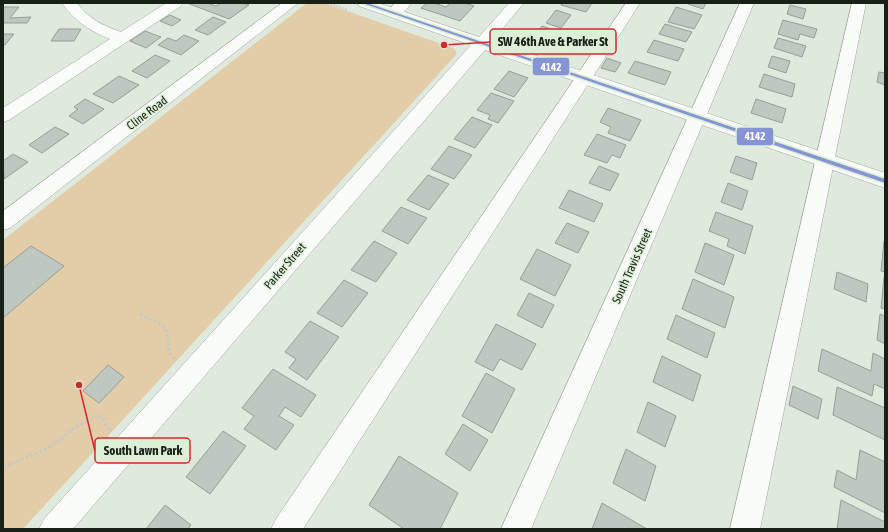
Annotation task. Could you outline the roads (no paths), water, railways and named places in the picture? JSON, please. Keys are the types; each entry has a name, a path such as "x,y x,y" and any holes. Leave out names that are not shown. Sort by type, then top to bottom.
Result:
{"main road":[{"path":"69,3 81,18 104,32 122,38"},
{"path":"3,116 176,3"},
{"name":"Cline Road","path":"3,222 292,3"},
{"path":"364,3 399,8 481,43 885,181"},
{"name":"Parker Street","path":"54,529 517,3"},
{"path":"286,529 633,3"},
{"name":"South Travis Street","path":"516,529 747,3"},
{"path":"745,529 859,3"}],"place":[{"name":"SW 46th Ave & Parker St","path":"444,45"},
{"name":"South Lawn Park","path":"79,385"}]}
